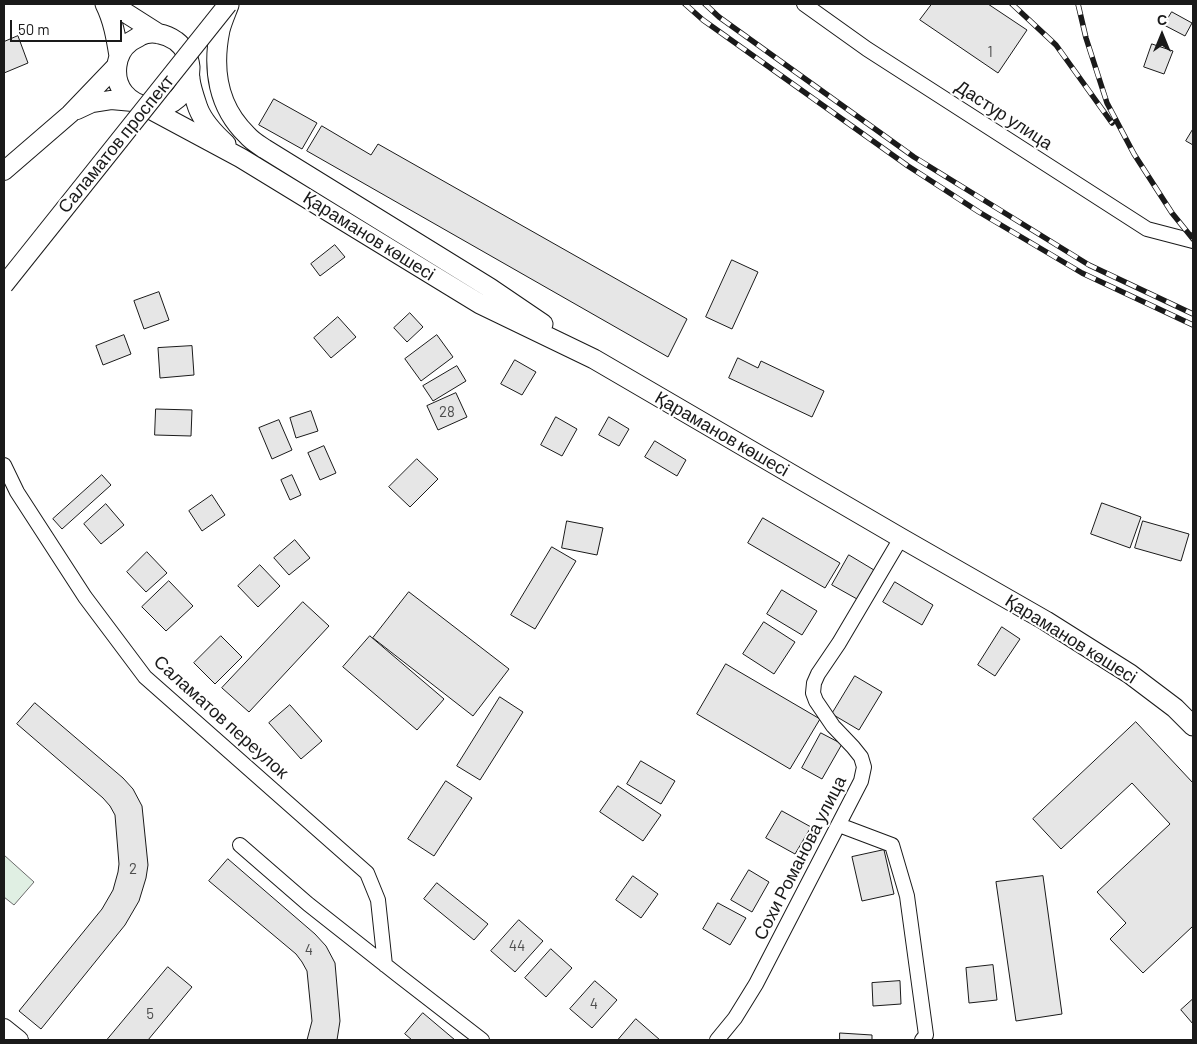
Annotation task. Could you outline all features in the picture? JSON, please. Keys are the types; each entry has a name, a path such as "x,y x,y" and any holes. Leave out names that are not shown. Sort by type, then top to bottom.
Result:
{"main road":[{"path":"105,4 116,33 117,80 123,92 140,104 241,158"},
{"path":"114,4 159,34 170,38 180,45 187,55 190,66 190,78 198,110 215,134 241,158"},
{"path":"229,4 220,29 217,52 217,76 223,98 232,119 248,136 265,149 490,288 594,359"},
{"path":"118,61 129,42 143,35 159,34"},
{"path":"140,104 157,107 168,104 178,98 190,78"},
{"name":"Қараманов көшесі","path":"241,158 480,304 594,359 1046,621 1130,674 1175,708 1193,726"}],"street":[{"name":"Саламатов проспект","path":"4,284 229,4"},
{"name":"Дастур улица","path":"804,4 866,49 1147,229 1193,241"},
{"path":"4,171 70,114 118,61"},
{"path":"70,114 92,103 111,100 140,104"},
{"name":"Саламатов переулок","path":"4,465 17,492 85,597 145,677 367,873 378,900 385,965"},
{"name":"Сохи Романова улица","path":"717,1040 735,1018 756,984 861,781 864,767 861,756 833,726 816,701 813,693 814,683 901,538"},
{"path":"839,825 892,845 907,896 926,1034 922,1040"},
{"path":"240,845 308,904 482,1040"},
{"path":"4,1028 19,1040"}],"green space":[{"path":"4,855 34,882 14,905 4,897"}],"building":[{"path":"932,4 988,4 1027,30 998,73 920,20"},
{"path":"1172,12 1192,23 1185,36 1164,25"},
{"path":"18,36 28,63 4,73 4,42"},
{"path":"1152,44 1173,51 1164,74 1144,67"},
{"path":"274,99 317,123 302,149 259,125"},
{"path":"322,126 371,155 378,144 687,319 668,357 307,151"},
{"path":"1193,129 1193,145 1186,141"},
{"path":"335,245 345,257 320,276 311,264"},
{"path":"732,260 758,272 732,329 706,317"},
{"path":"159,292 169,320 144,329 134,301"},
{"path":"410,313 423,327 407,342 394,328"},
{"path":"338,317 356,337 331,358 314,338"},
{"path":"124,335 131,354 103,365 96,346"},
{"path":"437,335 453,357 421,381 405,359"},
{"path":"192,346 194,375 160,378 158,348"},
{"path":"738,358 758,368 761,361 824,391 812,417 729,378"},
{"path":"515,360 536,372 522,395 501,384"},
{"path":"457,366 466,381 433,401 423,386"},
{"path":"456,393 467,417 438,430 427,406"},
{"path":"156,409 192,410 191,436 155,435"},
{"path":"311,411 318,431 296,438 290,418"},
{"path":"556,417 577,429 562,456 541,445"},
{"path":"609,417 629,429 619,446 599,435"},
{"path":"279,420 292,450 272,459 259,428"},
{"path":"655,441 686,460 677,476 645,457"},
{"path":"324,446 336,473 320,480 308,453"},
{"path":"417,459 438,479 410,507 389,487"},
{"path":"102,475 111,485 62,529 53,519"},
{"path":"292,475 301,495 290,500 281,480"},
{"path":"212,495 225,515 202,531 189,511"},
{"path":"1102,503 1141,517 1130,548 1091,534"},
{"path":"106,504 124,525 101,544 84,524"},
{"path":"763,518 840,563 825,588 748,543"},
{"path":"567,521 603,528 597,555 562,548"},
{"path":"1143,521 1189,534 1181,561 1135,548"},
{"path":"295,540 310,558 289,575 274,558"},
{"path":"552,547 576,561 535,629 511,615"},
{"path":"147,552 167,573 146,592 127,572"},
{"path":"849,555 874,570 857,599 832,585"},
{"path":"260,565 280,586 258,607 238,586"},
{"path":"169,581 193,606 166,631 142,607"},
{"path":"895,582 933,605 922,625 883,602"},
{"path":"782,590 817,611 802,635 767,614"},
{"path":"409,592 509,669 473,716 373,638"},
{"path":"303,602 329,626 249,712 222,688"},
{"path":"764,622 795,642 774,674 743,654"},
{"path":"1002,627 1020,639 995,676 978,665"},
{"path":"221,636 242,657 215,684 194,663"},
{"path":"370,636 444,699 417,730 343,667"},
{"path":"726,664 820,719 790,769 697,714"},
{"path":"855,676 882,692 859,730 832,714"},
{"path":"500,697 523,712 480,780 457,766"},
{"path":"35,703 123,778 133,789 142,806 148,865 139,901 125,925 41,1029 19,1011 102,909 113,890 119,864 115,815 110,806 17,724"},
{"path":"290,705 322,741 301,759 269,723"},
{"path":"1136,722 1193,783 1193,926 1143,973 1110,939 1126,923 1097,892 1170,824 1132,783 1061,849 1033,819"},
{"path":"821,733 842,744 822,779 802,768"},
{"path":"641,761 675,781 661,804 627,784"},
{"path":"446,781 472,798 434,856 408,839"},
{"path":"618,786 661,815 643,841 600,812"},
{"path":"782,811 811,827 795,854 766,838"},
{"path":"884,850 894,894 862,901 852,857"},
{"path":"228,859 315,934 326,946 335,963 340,1021 337,1040 307,1040 312,1021 307,971 302,962 296,954 209,881"},
{"path":"749,870 769,882 752,912 731,900"},
{"path":"633,876 658,894 641,918 616,900"},
{"path":"1043,876 1062,1014 1016,1021 996,882"},
{"path":"437,883 488,924 474,940 424,899"},
{"path":"718,903 746,918 730,945 703,929"},
{"path":"519,920 543,941 515,972 491,951"},
{"path":"551,949 572,968 546,997 525,978"},
{"path":"993,965 997,1000 969,1003 966,968"},
{"path":"168,967 192,987 148,1040 107,1040"},
{"path":"595,981 617,1000 592,1028 570,1009"},
{"path":"900,981 901,1004 873,1006 872,983"},
{"path":"1193,999 1193,1024 1181,1010"},
{"path":"423,1013 455,1040 412,1040 405,1034"},
{"path":"636,1019 660,1040 618,1040"},
{"path":"840,1033 872,1035 872,1040 840,1040"}],"railway":[{"path":"685,4 703,20 908,166 979,212 1082,273 1193,325"},
{"path":"705,4 719,17 914,157 1089,265 1193,314"},
{"path":"1012,4 1056,45 1112,123"},
{"path":"1078,4 1086,38 1107,103 1134,154 1172,213 1193,239"}]}
